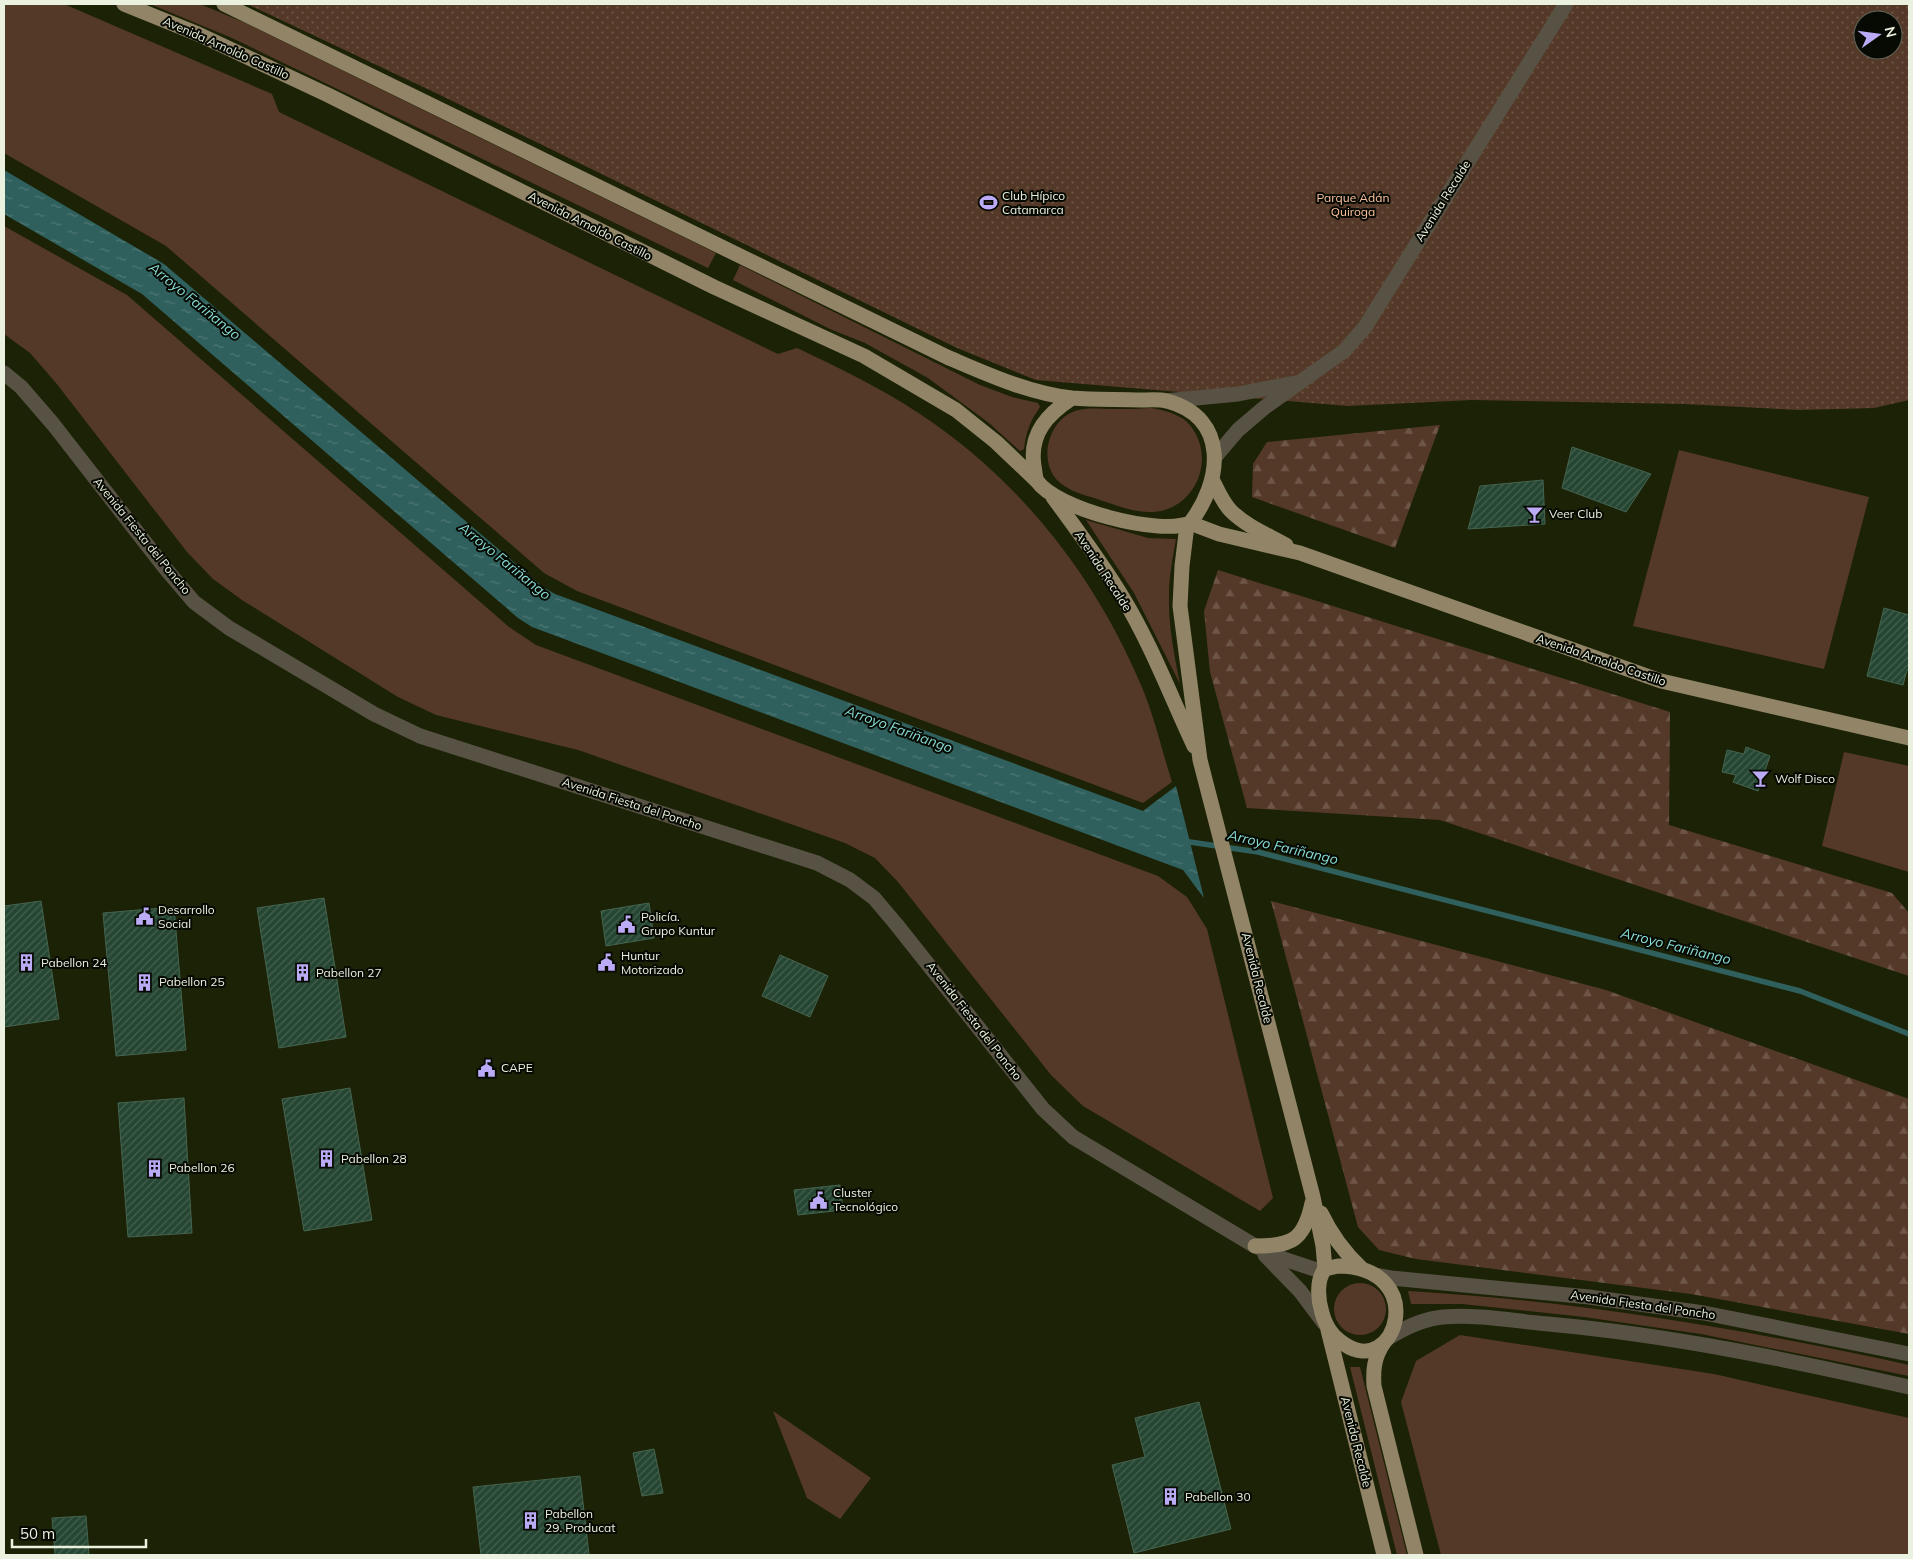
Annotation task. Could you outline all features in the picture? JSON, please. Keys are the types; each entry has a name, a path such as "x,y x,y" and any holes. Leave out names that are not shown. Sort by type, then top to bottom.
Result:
{"main road":[{"name":"Avenida Arnoldo Castillo","path":"124,4 198,34 328,95 714,287 864,356 956,410 996,442 1036,480"},
{"path":"224,4 947,356 1000,380 1072,398 1165,401 1192,412 1203,424 1211,438 1215,458 1213,480 1203,504 1188,524 1164,528 1132,523 1090,511 1070,504 1051,494 1036,480 1033,459 1035,441 1042,423 1056,409 1072,398"},
{"name":"Avenida Arnoldo Castillo","path":"1213,480 1223,502 1230,511 1240,519 1300,553"},
{"name":"Avenida Recalde","path":"1051,494 1092,549 1124,598 1200,760"},
{"name":"Avenida Arnoldo Castillo","path":"1188,524 1219,534 1300,553 1661,682 1909,738"},
{"name":"Avenida Recalde","path":"1188,524 1182,566 1180,606 1200,760 1313,1197 1323,1246 1324,1270"},
{"path":"1255,1246 1286,1244 1299,1235 1308,1222 1313,1197"},
{"name":"Avenida Recalde","path":"1313,1197 1327,1226 1346,1254 1367,1271"},
{"path":"1386,1340 1368,1350 1359,1350 1349,1347 1326,1326 1319,1293 1324,1270 1338,1266 1367,1271 1385,1283 1395,1300 1394,1326 1386,1340 1376,1354 1374,1386 1416,1555"},
{"name":"Avenida Recalde","path":"1326,1326 1384,1555"}],"street":[{"name":"Avenida Recalde","path":"1215,458 1238,430 1265,407 1344,351 1365,327 1566,4"},
{"name":"Avenida Fiesta del Poncho","path":"4,372 21,387 53,424 165,568 194,602 229,628 374,714 420,736 817,863 850,880 874,898 1044,1109 1073,1137 1255,1246 1284,1259 1324,1270"},
{"name":"Avenida Recalde","path":"1165,401 1238,394 1301,382"},
{"name":"Avenida Fiesta del Poncho","path":"1255,1246 1300,1290 1326,1326"},
{"name":"Avenida Fiesta del Poncho","path":"1367,1271 1390,1278 1589,1297 1704,1313 1909,1354"},
{"path":"1386,1340 1406,1327 1423,1321 1441,1317 1463,1316 1583,1327 1698,1344 1814,1366 1909,1387"}],"green space":[{"path":"4,4 64,4 272,94 279,112 778,354 797,348 875,387 920,414 990,468 1050,533 1077,568 1101,606 1141,685 1172,782 1143,803 577,591 544,573 166,246 4,153"},
{"path":"150,4 200,4 243,22 716,253 708,268 232,38"},
{"name":"Parque Adán Quiroga","path":"247,4 1909,4 1909,400 1874,408 1799,410 1684,404 1472,400 1348,406 1036,380 957,348 438,94"},
{"path":"4,226 127,295 509,627 536,645 1158,876 1187,897 1207,929 1273,1198 1260,1211 1083,1106 1051,1075 898,882 875,858 845,843 578,750 436,715 398,697 242,600 213,579 187,552 56,383 30,353 4,334"},
{"path":"740,265 980,385 1012,397 1038,403 1040,407 1029,427 1024,449 1020,451 989,423 928,378 865,343 830,329 733,280"},
{"path":"1094,408 1151,408 1174,414 1186,421 1196,434 1201,448 1202,463 1199,477 1192,490 1182,501 1169,509 1153,512 1138,511 1077,493 1057,480 1051,471 1047,451 1053,431 1066,416 1075,411"},
{"path":"1440,425 1395,548 1252,497 1253,464 1267,442"},
{"path":"1679,450 1869,497 1824,669 1633,626"},
{"path":"1086,520 1148,538 1176,539 1171,566 1169,616 1180,684 1134,593"},
{"path":"1218,570 1670,712 1669,825 1892,893 1909,913 1909,976 1440,820 1247,808 1210,672 1204,611"},
{"path":"1844,752 1909,766 1909,872 1822,846"},
{"path":"1271,901 1606,990 1909,1099 1909,1334 1691,1294 1416,1259 1379,1250 1358,1227"},
{"path":"1355,1283 1365,1283 1379,1290 1386,1304 1386,1314 1379,1328 1365,1335 1355,1335 1345,1331 1338,1324 1334,1314 1334,1304 1338,1294 1345,1287"},
{"path":"1408,1291 1597,1309 1723,1328 1909,1365 1909,1376 1701,1334 1584,1317 1462,1304 1411,1304"},
{"path":"1460,1335 1714,1374 1909,1418 1909,1555 1441,1555 1401,1402 1416,1361"},
{"path":"1350,1367 1360,1367 1407,1555 1397,1555"},
{"path":"773,1411 871,1478 840,1519 807,1498"}],"water":[{"path":"4,170 164,264 543,587 555,594 1143,811 1176,786 1204,898 1183,870 532,627 518,618 142,294 4,214"}],"building":[{"path":"1572,447 1651,474 1626,512 1562,488"},
{"path":"1543,480 1545,524 1468,529 1480,486"},
{"path":"1884,608 1909,615 1909,671 1907,670 1903,685 1867,676"},
{"path":"1746,747 1770,756 1758,791 1733,782 1736,775 1722,772 1727,750 1744,754"},
{"name":"Pabellon 27","path":"324,898 346,1037 279,1048 257,908"},
{"name":"Pabellon 24","path":"41,901 59,1019 4,1027 4,906"},
{"name":"Policía. Grupo Kuntur","path":"649,903 654,938 606,946 601,911"},
{"name":"Pabellon 25","path":"174,907 186,1050 116,1056 103,913"},
{"path":"780,955 828,976 810,1017 762,996"},
{"name":"Pabellon 28","path":"350,1088 372,1220 304,1231 282,1099"},
{"name":"Pabellon 26","path":"184,1098 192,1233 128,1237 118,1103"},
{"name":"Cluster Tecnológico","path":"840,1185 843,1210 798,1215 794,1190"},
{"name":"Pabellon 30","path":"1199,1402 1231,1529 1134,1553 1112,1465 1145,1457 1135,1418"},
{"path":"654,1449 663,1493 642,1496 633,1453"},
{"name":"Pabellon 29. Producat","path":"580,1476 589,1555 481,1555 473,1487"},
{"path":"86,1516 89,1555 55,1555 52,1518"}],"waterway":[{"name":"Arroyo Fariñango","path":"1183,841 1258,852 1800,991 1909,1034"}],"place":[{"name":"Club Hípico Catamarca","path":"988,203"},
{"name":"Veer Club","path":"1535,514"},
{"name":"Wolf Disco","path":"1761,779"},
{"name":"Desarrollo Social","path":"144,917"},
{"name":"Policía. Grupo Kuntur","path":"627,924"},
{"name":"Pabellon 24","path":"27,963"},
{"name":"Huntur Motorizado","path":"607,963"},
{"name":"Pabellon 27","path":"302,973"},
{"name":"Pabellon 25","path":"145,982"},
{"name":"CAPE","path":"487,1068"},
{"name":"Pabellon 28","path":"327,1159"},
{"name":"Pabellon 26","path":"155,1168"},
{"name":"Cluster Tecnológico","path":"819,1200"},
{"name":"Pabellon 30","path":"1171,1497"},
{"name":"Pabellon 29. Producat","path":"531,1521"}]}
